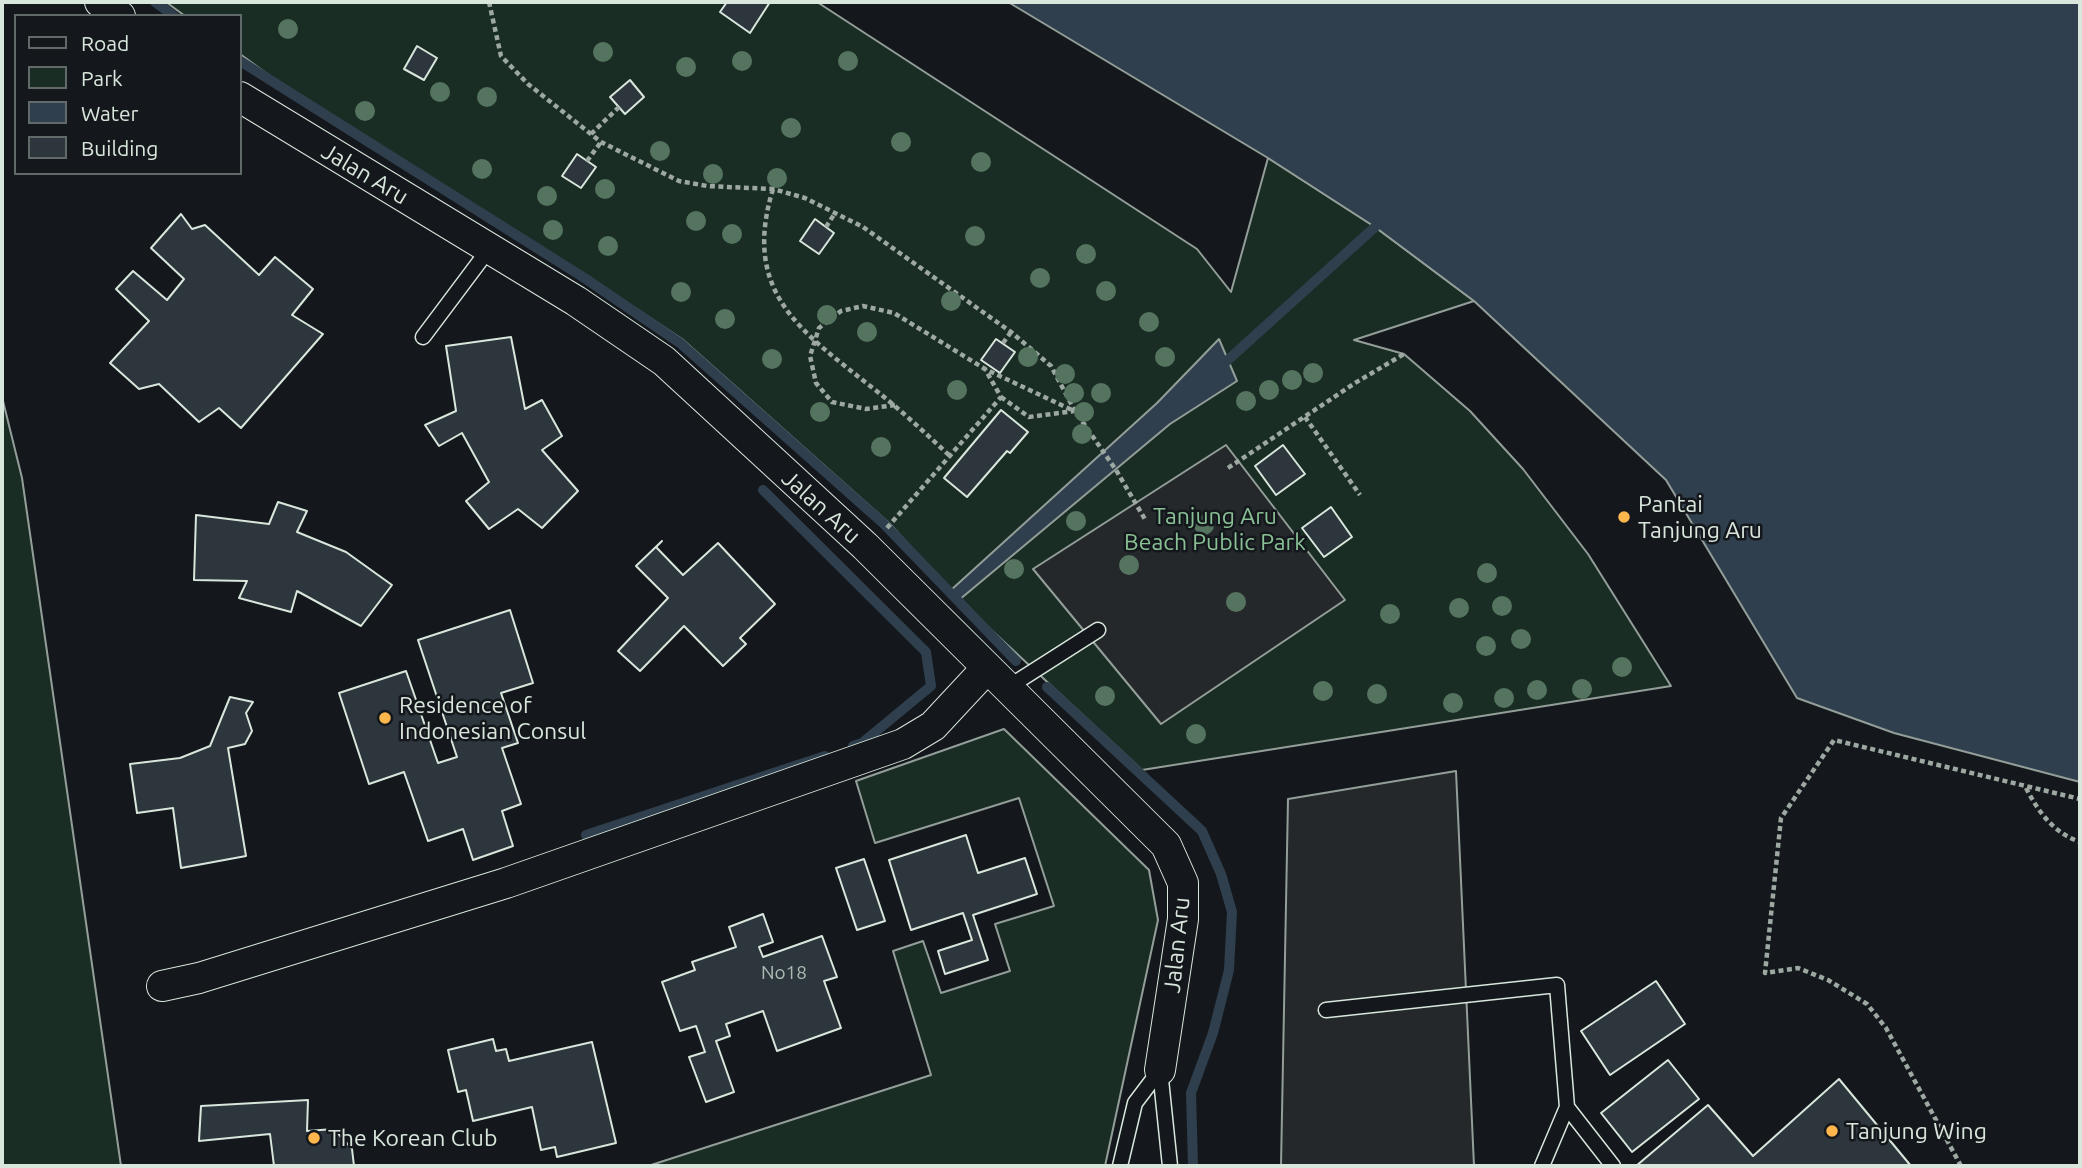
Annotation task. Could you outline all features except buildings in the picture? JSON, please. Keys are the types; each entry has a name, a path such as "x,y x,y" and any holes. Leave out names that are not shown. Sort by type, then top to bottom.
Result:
{"street":[{"path":"100,2 117,14"},
{"name":"Jalan Aru","path":"242,98 576,301 664,362 865,547 1166,845 1183,883 1183,919 1160,1070"},
{"path":"162,986 199,978 506,883 903,744 933,726 997,678"}],"lane":[{"path":"423,337 489,249"},
{"path":"997,678 1098,630"},
{"path":"1326,1010 1557,985 1567,1107 1542,1166"},
{"name":"Jalan Aru","path":"1120,1166 1135,1103 1160,1070"},
{"name":"Jalan Aru","path":"1160,1070 1170,1166"},
{"path":"1567,1107 1613,1166"}],"path":[{"path":"489,2 501,56 528,84 601,142 679,181 707,186 773,190 805,198 863,228 1011,332 1051,366 1075,411 1146,521"},
{"path":"591,134 619,107"},
{"path":"587,161 601,142"},
{"path":"773,190 766,212 763,250 770,281 790,317 815,342 895,405 950,456"},
{"path":"826,227 835,213"},
{"path":"895,405 866,409 832,402 816,383 810,356 819,328 841,311 863,306 894,313 986,367 1075,411"},
{"path":"1003,343 1011,332"},
{"path":"1228,468 1404,354"},
{"path":"986,367 1001,397 1029,417 1075,411"},
{"path":"890,524 1001,397"},
{"path":"1305,417 1360,495"},
{"path":"1961,1166 1886,1028 1867,1004 1828,980 1798,968 1765,973 1781,818 1834,740 2025,788 2080,799"},
{"path":"2025,788 2034,804 2061,835 2080,842"}],"green space":[{"name":"Tanjung Aru Beach Public Park","path":"166,2 817,2 1197,249 1231,292 1268,158 1375,227 1474,301 1354,340 1404,354 1470,411 1523,469 1588,554 1671,686 1142,770 959,600 890,524 682,339 587,276 284,86 242,55 242,14 182,14"},
{"path":"2,397 22,478 121,1166 2,1166"},
{"path":"1004,729 1149,870 1158,920 1105,1166 648,1166 931,1075 893,951 923,941 941,993 1010,971 995,924 1054,906 1019,798 875,843 856,781"}],"shaded area":[{"path":"1226,445 1345,600 1161,724 1033,569"},
{"path":"1456,771 1474,1166 1281,1166 1288,799"}],"water":[{"path":"1008,2 2080,2 2080,782 1894,733 1797,698 1666,480 1474,301 1375,227 1268,158"},
{"path":"1219,339 1237,381 1170,424 959,600 951,590 1157,403"}],"waterway":[{"path":"155,2 171,14"},
{"path":"242,62 586,279 680,343 884,524 1016,661"},
{"path":"1219,368 1375,227"},
{"path":"763,490 926,652 931,686 862,743 853,746"},
{"path":"1047,687 1202,831 1221,874 1232,912 1229,970 1213,1033 1191,1093 1193,1166"},
{"path":"586,835 825,756"}],"place":[{"name":"Pantai Tanjung Aru","path":"1624,517"},
{"name":"Residence of Indonesian Consul","path":"385,718"},
{"name":"Tanjung Wing","path":"1832,1131"},
{"name":"The Korean Club","path":"314,1138"}]}
